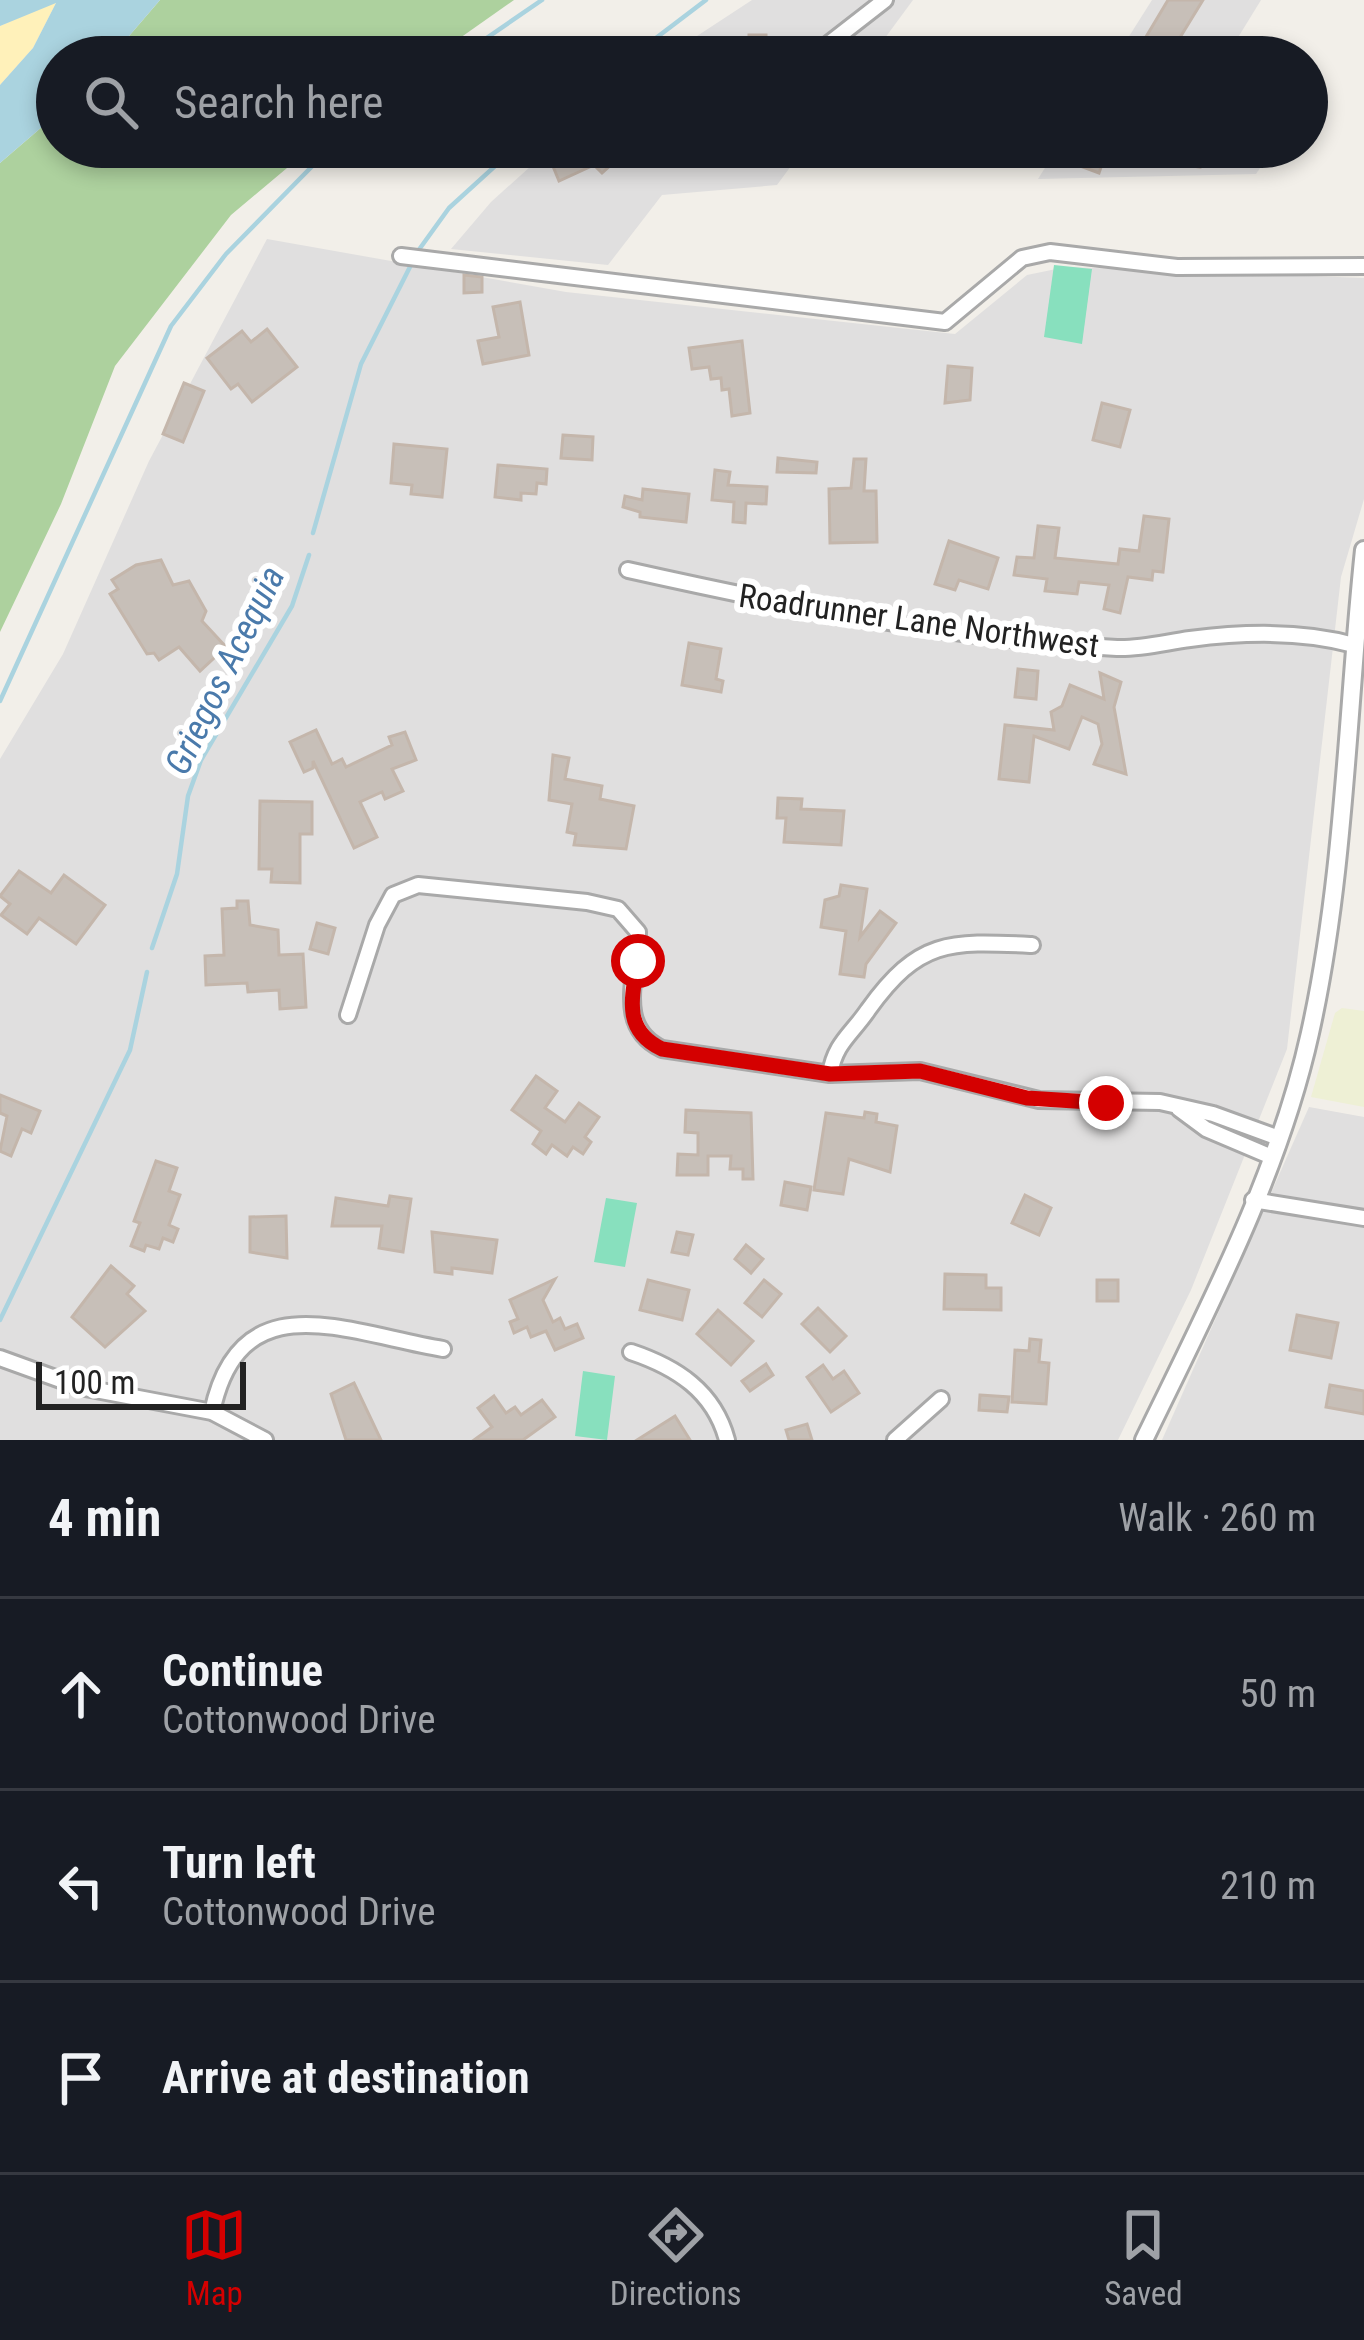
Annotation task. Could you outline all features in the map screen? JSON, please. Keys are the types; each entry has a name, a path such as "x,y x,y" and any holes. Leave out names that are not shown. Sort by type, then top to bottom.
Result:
{"street":[{"path":"838,36 885,0"},
{"path":"404,256 946,322 1022,258 1051,252 1178,267 1364,266"},
{"path":"1144,1440 1272,1157 1305,1053 1323,960 1364,550"},
{"name":"Roadrunner Lane Northwest","path":"628,570 772,602 1000,638 1124,649 1234,634 1274,634 1354,645"},
{"path":"348,1015 377,925 393,896 418,885 587,902 618,910 638,932 631,1012 649,1043 672,1052 830,1074 920,1071 1039,1100 1175,1105 1279,1138"},
{"path":"830,1074 838,1043 887,980 916,956 953,943 1032,945"},
{"path":"1175,1105 1206,1129 1272,1157"},
{"path":"1253,1200 1364,1218"},
{"path":"212,1412 229,1358 244,1341 275,1327 305,1326 443,1349"},
{"path":"632,1352 678,1371 695,1385 718,1415 727,1440"},
{"path":"0,1358 80,1387 212,1412 265,1440"},
{"path":"895,1440 940,1399"}],"shaded area":[{"path":"752,0 913,0 886,36 697,36"},
{"path":"1152,0 1261,0 1239,36 1129,36"},
{"path":"529,168 790,168 777,185 662,195 608,265 451,249 491,202"},
{"path":"1045,168 1260,168 1256,174 1038,179"},
{"path":"267,239 566,292 955,334 1027,275 1066,267 1364,278 1364,499 1341,577 1287,1049 1191,1290 1118,1440 0,1440 0,759 63,654 149,461"},
{"path":"1309,1107 1364,1117 1364,1440 1162,1440"}],"green space":[{"path":"160,0 514,0 463,36 129,36"},
{"path":"36,132 36,168 287,168 231,215 115,366 61,504 0,632 0,163"},
{"path":"1054,265 1092,269 1082,344 1044,337"},
{"path":"1342,1008 1364,1011 1364,1107 1311,1097 1335,1013"},
{"path":"606,1198 637,1203 625,1267 594,1262"},
{"path":"583,1371 615,1376 607,1440 575,1436"}],"sand":[{"path":"57,1 33,48 0,85 0,26"}],"water":[{"path":"0,0 160,0 129,36 39,36 56,3 0,26"},
{"path":"36,42 36,132 0,163 0,85"}],"building":[{"path":"1168,0 1203,0 1181,36 1147,36"},
{"path":"554,168 587,168 559,181"},
{"path":"464,275 482,277 482,292 464,293"},
{"path":"520,302 529,355 483,364 478,341 499,337 493,307"},
{"path":"267,329 297,367 252,402 238,384 231,389 207,358 242,331 251,342"},
{"path":"742,341 750,413 732,416 729,389 722,390 721,378 711,379 709,367 692,369 689,348"},
{"path":"948,366 972,368 970,400 945,403"},
{"path":"184,383 204,391 183,442 163,434"},
{"path":"1102,403 1130,410 1120,447 1093,440"},
{"path":"563,435 593,437 592,460 561,458"},
{"path":"394,444 447,449 442,497 411,494 412,485 391,483"},
{"path":"778,458 817,462 816,473 777,472"},
{"path":"854,459 866,459 864,491 876,491 877,542 830,543 829,489 851,488"},
{"path":"498,465 547,469 546,484 537,483 536,494 521,493 521,500 495,497"},
{"path":"715,470 730,472 728,485 767,487 766,504 746,503 745,523 733,522 734,502 712,500"},
{"path":"643,489 689,494 686,522 640,517 640,512 623,507 625,496 642,500"},
{"path":"1144,516 1169,519 1163,572 1153,571 1152,580 1128,577 1120,613 1104,609 1109,585 1079,582 1077,594 1045,591 1047,579 1014,575 1017,557 1034,558 1038,526 1059,528 1055,558 1118,564 1120,549 1139,551"},
{"path":"949,541 998,558 988,589 959,580 955,590 935,584"},
{"path":"161,560 173,585 189,581 206,611 202,621 226,647 200,671 179,647 159,660 154,653 147,654 110,594 118,589 112,580 136,565"},
{"path":"689,643 721,649 716,679 723,681 721,692 682,685"},
{"path":"1018,669 1038,671 1036,699 1015,697"},
{"path":"1100,673 1121,682 1114,707 1126,774 1094,764 1102,744 1098,724 1082,717 1069,749 1034,736 1029,782 999,779 1005,725 1054,730 1051,712 1062,706 1070,685 1104,699"},
{"path":"316,730 332,764 342,759 346,767 392,745 389,737 405,732 416,760 392,769 403,791 385,799 382,792 360,802 377,837 354,848 313,761 313,768 304,772 290,742"},
{"path":"553,755 569,758 565,779 602,786 600,799 634,806 626,849 574,845 576,834 567,832 572,804 549,800"},
{"path":"778,798 802,799 801,809 844,811 841,845 784,842 786,818 777,818"},
{"path":"260,801 312,802 312,834 300,834 300,883 271,882 272,869 259,869"},
{"path":"19,871 51,893 64,875 105,905 76,944 39,918 27,934 1,915 10,904 0,896"},
{"path":"841,885 867,889 860,937 880,911 896,923 866,964 864,977 840,974 846,931 821,927 825,900 839,896"},
{"path":"237,901 248,901 250,925 278,930 279,955 303,954 306,1007 280,1009 279,990 248,992 247,983 206,985 205,956 224,955 222,909 237,908"},
{"path":"317,923 335,928 328,954 310,949"},
{"path":"536,1076 557,1091 545,1108 565,1122 579,1103 599,1117 585,1137 591,1142 583,1154 573,1147 567,1156 552,1145 546,1154 533,1144 541,1131 512,1110"},
{"path":"0,1095 40,1111 31,1133 22,1129 11,1156 0,1151 7,1116 0,1113"},
{"path":"686,1110 751,1113 753,1179 743,1179 743,1169 730,1169 731,1156 708,1156 708,1175 677,1175 678,1154 698,1155 698,1133 685,1132"},
{"path":"865,1112 877,1114 876,1122 897,1126 890,1172 849,1159 843,1194 814,1190 826,1113 864,1118"},
{"path":"156,1161 177,1168 169,1191 180,1195 169,1225 178,1229 173,1242 163,1238 159,1249 146,1245 144,1251 131,1246 140,1223 134,1221"},
{"path":"785,1182 811,1187 807,1210 781,1205"},
{"path":"1025,1195 1051,1208 1039,1235 1012,1223"},
{"path":"390,1196 411,1199 403,1252 379,1248 382,1226 332,1226 336,1198 388,1206"},
{"path":"286,1216 287,1258 250,1252 250,1217"},
{"path":"432,1232 497,1240 492,1273 452,1268 452,1274 435,1272"},
{"path":"677,1232 693,1235 688,1255 672,1252"},
{"path":"746,1245 763,1259 751,1273 735,1259"},
{"path":"111,1266 134,1286 127,1294 145,1311 105,1347 72,1317"},
{"path":"945,1274 986,1275 986,1288 1001,1288 1001,1310 944,1309"},
{"path":"555,1279 543,1300 553,1322 560,1318 565,1329 577,1324 583,1338 555,1350 546,1331 531,1337 527,1327 514,1333 510,1322 518,1319 510,1300"},
{"path":"648,1280 689,1290 682,1320 640,1310"},
{"path":"764,1280 781,1294 762,1317 745,1303"},
{"path":"1097,1280 1118,1280 1118,1301 1097,1301"},
{"path":"818,1308 846,1336 830,1352 802,1324"},
{"path":"718,1310 753,1341 731,1365 697,1334"},
{"path":"1297,1315 1338,1323 1331,1358 1290,1350"},
{"path":"1030,1339 1041,1340 1039,1362 1049,1363 1046,1404 1012,1402 1015,1350 1029,1351"},
{"path":"766,1364 773,1375 750,1391 742,1381"},
{"path":"823,1365 833,1379 844,1371 859,1393 831,1412 807,1377"},
{"path":"354,1383 381,1440 346,1440 331,1394"},
{"path":"1330,1385 1364,1391 1364,1414 1326,1407"},
{"path":"980,1395 1009,1397 1007,1412 979,1410"},
{"path":"494,1396 506,1413 515,1407 521,1415 542,1400 555,1417 523,1440 474,1440 492,1427 478,1408"},
{"path":"675,1416 690,1440 637,1440"},
{"path":"807,1424 812,1440 789,1440 786,1430"}],"waterway":[{"path":"490,36 542,0"},
{"name":"Griegos Acequia","path":"659,36 706,0"},
{"path":"0,701 171,326 226,254 310,168"},
{"name":"Griegos Acequia","path":"313,533 361,364 418,251 449,208 493,168"},
{"name":"Griegos Acequia","path":"152,948 177,874 188,796 201,760 292,606 309,555"},
{"name":"Griegos Acequia","path":"0,1320 130,1050 147,972"}],"route":[{"path":"638,961 631,1012 644,1039 662,1049 830,1074 920,1071 1027,1098 1106,1103"}]}
